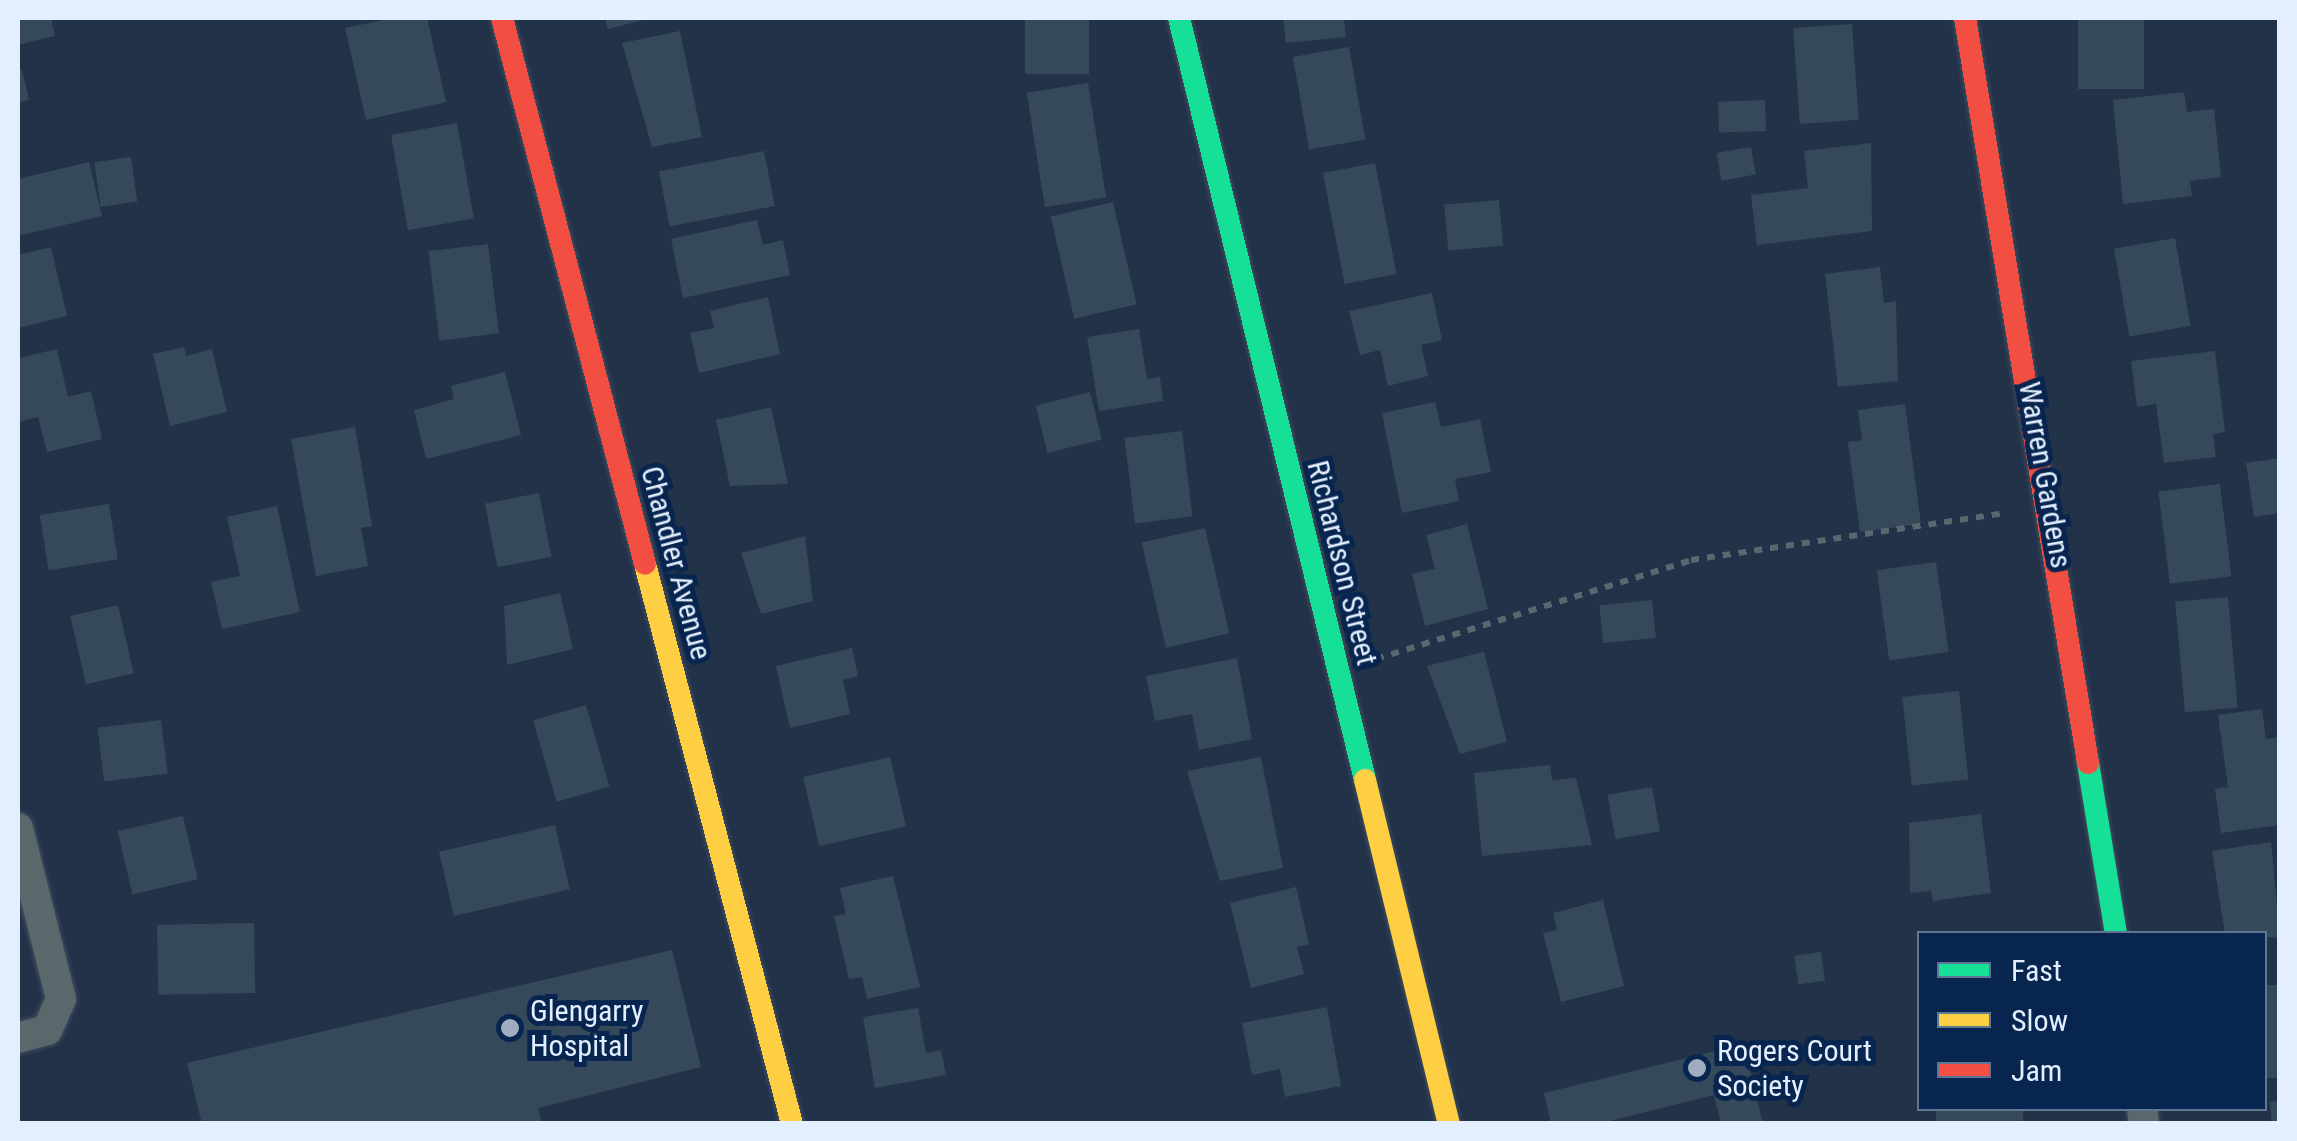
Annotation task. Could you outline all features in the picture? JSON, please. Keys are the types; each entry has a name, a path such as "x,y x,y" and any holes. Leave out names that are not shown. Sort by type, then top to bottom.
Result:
{"street":[{"name":"Chandler Avenue","path":"502,18 792,1124"},
{"name":"Richardson Street","path":"1179,18 1450,1124"},
{"name":"Warren Gardens","path":"1965,18 2050,506 2116,931"},
{"path":"18,828 61,999 47,1030 18,1038"}],"path":[{"path":"1338,671 1691,560 2050,506"}],"building":[{"path":"18,18 51,18 55,36 18,45"},
{"path":"393,18 427,18 446,102 366,120 345,28"},
{"path":"605,18 647,18 647,19 608,29"},
{"path":"1025,18 1089,18 1089,74 1025,74"},
{"path":"1283,18 1344,18 1346,37 1286,43"},
{"path":"2078,18 2144,18 2144,89 2078,89"},
{"path":"1852,24 1859,120 1800,124 1793,28"},
{"path":"680,31 702,137 652,147 622,43"},
{"path":"1349,47 1365,140 1309,149 1293,57"},
{"path":"22,70 29,100 18,102 18,71"},
{"path":"1088,83 1106,198 1045,207 1027,93"},
{"path":"2184,92 2187,112 2214,109 2221,177 2190,181 2192,196 2123,204 2113,100"},
{"path":"1765,100 1766,131 1719,133 1718,102"},
{"path":"457,123 474,219 408,230 391,135"},
{"path":"1871,143 1872,231 1757,245 1751,195 1808,188 1804,151"},
{"path":"1751,147 1756,175 1721,181 1717,153"},
{"path":"764,151 775,206 670,226 659,171"},
{"path":"131,157 137,202 101,207 94,162"},
{"path":"89,162 102,216 18,236 18,179"},
{"path":"1375,163 1397,274 1345,284 1323,173"},
{"path":"1499,200 1503,246 1448,251 1444,205"},
{"path":"1113,202 1137,304 1074,319 1051,216"},
{"path":"757,220 763,245 783,240 790,275 683,298 671,239"},
{"path":"2175,238 2190,326 2129,336 2114,249"},
{"path":"488,244 499,333 439,341 428,251"},
{"path":"51,247 67,316 18,328 18,255"},
{"path":"1880,267 1884,303 1896,301 1898,381 1838,387 1825,274"},
{"path":"1432,293 1442,340 1421,345 1428,376 1388,386 1380,350 1360,355 1349,311"},
{"path":"768,297 780,354 699,373 690,333 714,328 710,311"},
{"path":"1139,329 1147,379 1160,377 1163,401 1099,411 1087,337"},
{"path":"184,347 186,356 212,349 227,412 170,426 153,354"},
{"path":"57,349 68,397 91,391 102,439 47,452 38,417 18,422 18,358"},
{"path":"2215,351 2225,432 2213,434 2216,457 2164,463 2156,404 2137,407 2131,361"},
{"path":"505,372 521,435 426,459 414,410 454,399 451,386"},
{"path":"1090,392 1102,440 1048,453 1036,406"},
{"path":"1435,402 1441,427 1480,419 1491,472 1455,479 1459,501 1402,513 1382,413"},
{"path":"1905,404 1921,524 1860,532 1848,442 1862,440 1858,410"},
{"path":"771,407 788,484 730,486 716,420"},
{"path":"355,427 372,526 361,528 368,566 316,576 291,439"},
{"path":"1182,431 1192,516 1135,523 1124,438"},
{"path":"2280,458 2280,513 2254,517 2246,463"},
{"path":"2220,484 2231,576 2170,584 2158,492"},
{"path":"539,493 551,557 497,567 485,503"},
{"path":"109,504 118,559 49,570 40,515"},
{"path":"277,506 300,612 222,629 211,582 240,576 227,517"},
{"path":"1467,524 1488,609 1425,626 1412,574 1435,569 1426,535"},
{"path":"1205,528 1229,633 1166,648 1142,543"},
{"path":"805,536 813,601 761,614 741,553"},
{"path":"1936,562 1949,652 1889,660 1877,570"},
{"path":"560,593 573,649 507,665 504,606"},
{"path":"2228,597 2238,708 2185,712 2175,602"},
{"path":"1652,600 1656,638 1603,643 1599,606"},
{"path":"118,605 134,673 86,684 70,616"},
{"path":"852,648 858,676 843,680 850,714 790,728 776,666"},
{"path":"1484,652 1507,742 1460,754 1427,666"},
{"path":"1237,658 1252,739 1199,750 1192,714 1155,721 1146,676"},
{"path":"1959,691 1968,780 1912,785 1902,697"},
{"path":"586,705 609,787 557,802 533,720"},
{"path":"2262,709 2266,739 2280,737 2280,825 2221,833 2215,789 2228,787 2218,715"},
{"path":"161,720 168,774 104,781 97,728"},
{"path":"890,757 906,826 819,846 803,777"},
{"path":"1261,757 1283,868 1220,881 1187,771"},
{"path":"1550,765 1552,780 1576,778 1592,845 1482,856 1474,773"},
{"path":"1652,787 1660,831 1615,839 1608,795"},
{"path":"1981,814 1991,893 1933,901 1931,891 1910,893 1909,823"},
{"path":"183,816 198,879 132,894 118,831"},
{"path":"555,825 570,889 454,916 439,852"},
{"path":"2271,842 2280,938 2267,937 2267,931 2225,931 2212,851"},
{"path":"893,876 920,987 867,999 862,977 849,979 834,916 846,914 840,888"},
{"path":"1296,887 1309,944 1297,947 1304,974 1251,988 1230,903"},
{"path":"1603,900 1624,986 1561,1002 1543,933 1557,930 1553,913"},
{"path":"254,923 255,993 158,995 157,925"},
{"name":"Glengarry Hospital","path":"672,950 701,1067 538,1108 542,1124 202,1124 187,1063"},
{"path":"1821,952 1825,981 1798,984 1794,956"},
{"path":"2267,985 2280,985 2280,1078 2267,1078"},
{"path":"1327,1007 1341,1086 1285,1097 1280,1069 1252,1075 1242,1023"},
{"path":"918,1008 926,1053 941,1050 946,1075 875,1088 863,1017"},
{"name":"Rogers Court Society","path":"1744,1044 1763,1124 1721,1124 1714,1095 1598,1124 1551,1124 1544,1093"},
{"path":"2280,1101 2280,1124 2272,1124 2270,1102"},
{"path":"1936,1111 2023,1111 2023,1124 1936,1124"}],"traffic: fast":[{"path":"1179,18 1365,780"},
{"path":"2088,763 2116,931"}],"traffic: slow":[{"path":"645,564 792,1124"},
{"path":"1365,780 1449,1124"}],"traffic: jam":[{"path":"502,18 645,564"},
{"path":"1965,18 2088,763"}],"place":[{"name":"Glengarry Hospital","path":"510,1028"},
{"name":"Rogers Court Society","path":"1697,1068"}]}
